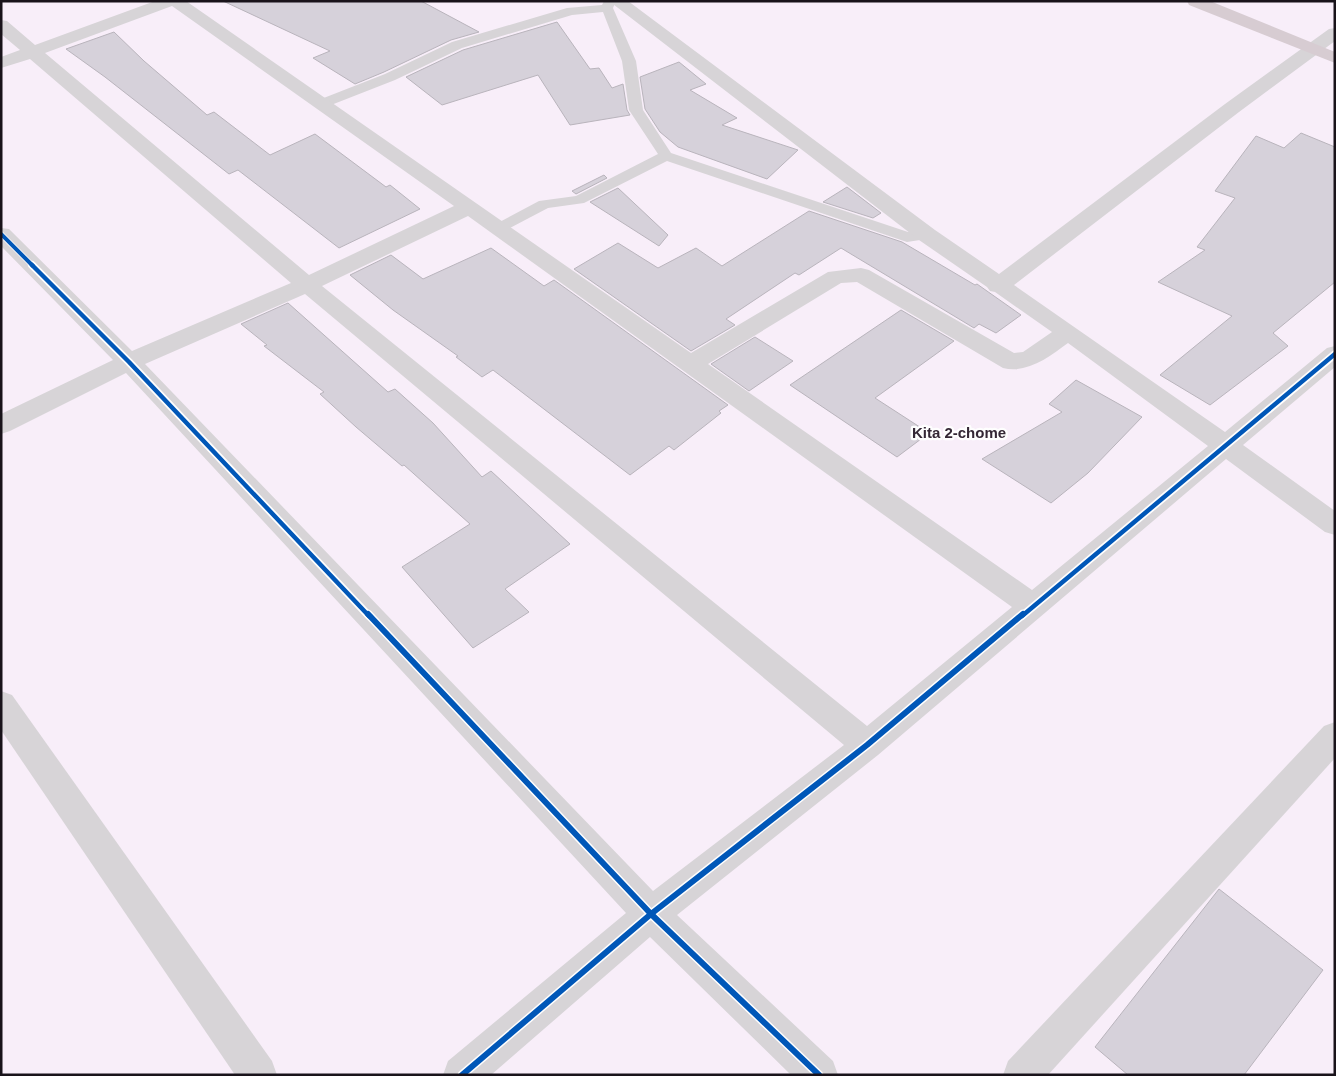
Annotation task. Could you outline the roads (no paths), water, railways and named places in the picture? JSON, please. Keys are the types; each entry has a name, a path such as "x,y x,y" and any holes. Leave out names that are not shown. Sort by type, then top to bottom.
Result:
{"main road":[{"path":"1195,1 1335,58"}],"street":[{"path":"1,63 173,1 499,228 1034,607"},
{"path":"611,4 927,235 998,286 1068,332 1335,525"},
{"path":"1,25 307,285 867,746"},
{"path":"998,286 1232,108 1335,33"},
{"path":"1,425 129,362 307,285 469,207"},
{"path":"1,234 129,362 651,914 819,1075"},
{"path":"690,364 836,278 861,275 1011,362 1030,358 1068,332"},
{"path":"462,1075 651,914 867,746 1335,354"},
{"path":"1,704 258,1075"},
{"path":"1022,1075 1335,736"}],"lane":[{"path":"322,104 390,77 457,45 571,10 611,4 629,61 636,110 666,156 907,237 927,235"},
{"path":"499,228 544,204 579,200 666,156"}],"district":[{"name":"Kita 2-chome","path":"959,433"}]}
